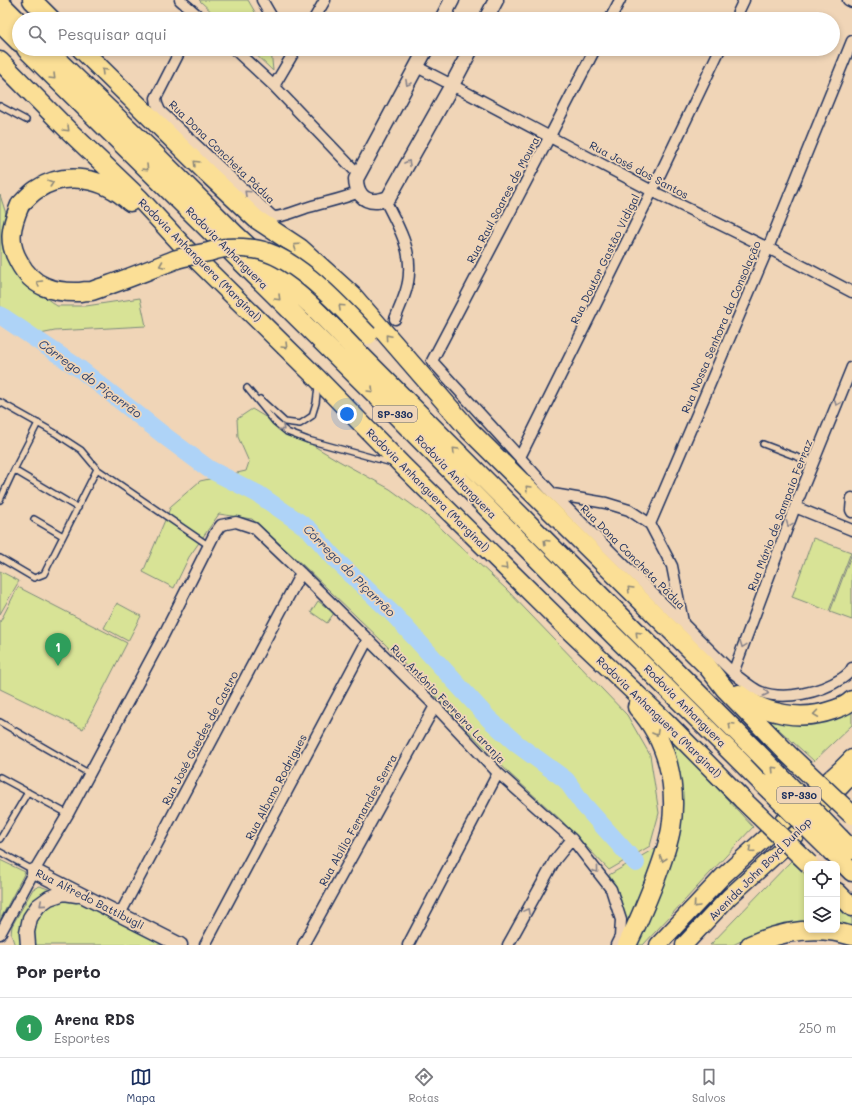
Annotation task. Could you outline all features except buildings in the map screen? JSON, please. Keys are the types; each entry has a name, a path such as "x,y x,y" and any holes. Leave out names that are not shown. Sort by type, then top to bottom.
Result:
{"highway":[{"path":"32,0 44,12"},
{"path":"0,3 12,15"},
{"path":"0,23 12,35"},
{"name":"Rodovia Anhanguera","path":"33,56 381,400 558,580 761,782 841,846"},
{"name":"Rodovia Anhanguera","path":"53,56 236,235 315,309 758,753 841,846 852,872"},
{"path":"88,56 256,219 300,248 353,296 469,430"},
{"name":"Rodovia Anhanguera (Marginal)","path":"0,61 68,130 140,199 187,250 318,379 403,466 568,629 666,722 806,861"},
{"path":"187,250 159,230 124,196 109,187 94,181 67,178 50,182 37,189 20,205 13,223 11,242 15,256 23,271 37,284 51,290 68,292 91,291 125,280 178,259 227,248 255,249 266,252 294,266 338,304 419,386 469,430 707,666 745,698 759,706 779,713 804,715 827,712 846,706 852,700"},
{"path":"568,629 580,646 646,718 660,740 668,767 673,800 672,820 668,844 650,894 627,945"},
{"path":"707,666 725,689 787,754 852,815"},
{"path":"840,895 852,907"},
{"path":"750,945 774,936 800,931 829,931 852,936"}],"main road":[{"name":"Avenida John Boyd Dunlop","path":"658,945 723,876 852,758"},
{"name":"Avenida John Boyd Dunlop","path":"684,945 729,898 781,850 852,775"}],"street":[{"path":"180,0 193,12"},
{"path":"262,0 270,12"},
{"path":"318,12 325,0"},
{"path":"446,12 452,0"},
{"path":"490,12 496,0"},
{"path":"614,12 620,0"},
{"path":"738,12 744,0"},
{"path":"848,0 852,2"},
{"name":"Rua Nossa Senhora da Consolação","path":"650,524 768,248 852,41"},
{"name":"Rua Dona Concheta Pádua","path":"177,56 156,98 160,111 273,217 348,197 358,192"},
{"path":"242,56 274,86 358,174"},
{"path":"274,86 291,56"},
{"path":"422,56 356,179 356,187 358,192 365,199 385,200 389,197 467,56"},
{"name":"Rua Raul Soares de Moura","path":"432,361 591,56"},
{"name":"Rua Doutor Gastão Vidigal","path":"520,457 652,191 717,56"},
{"name":"Rua José dos Santos","path":"416,67 550,136 652,191 768,248 852,292"},
{"path":"385,200 401,235 409,263 409,273 404,298 395,319"},
{"name":"Rua Dona Concheta Pádua","path":"432,361 553,494 733,673 760,692 780,695 798,695 834,684 851,670"},
{"name":"Rua Mário de Sampaio Ferraz","path":"733,673 813,463 852,367"},
{"path":"553,494 606,503 629,510 650,524 672,566 683,622"},
{"path":"852,498 852,512"},
{"path":"796,507 852,530"},
{"name":"Rua Antônio Ferreira Laranja","path":"208,545 221,526 227,523 236,522 254,528 301,572 435,706 498,773 572,839 611,889 621,920 620,937 616,945"},
{"path":"0,934 34,871 90,774 163,636 208,545"},
{"name":"Rua José Guedes de Castro","path":"120,914 301,572"},
{"name":"Rua Albano Rodrigues","path":"205,945 368,640"},
{"name":"Rua Abílio Fernandes Serra","path":"303,945 435,706"},
{"path":"408,945 498,773"},
{"path":"508,945 555,860 572,839"},
{"name":"Rua Alfredo Battibugli","path":"34,871 178,944"},
{"path":"28,945 27,932 30,918 38,906 49,898 64,893 91,899"}],"lane":[{"path":"0,106 26,120"},
{"path":"318,379 316,403 312,416 300,424 285,422 248,388 275,422 287,432 308,440 403,466"},
{"path":"0,402 55,433 81,450 97,469 208,545"},
{"path":"0,500 38,423"},
{"path":"763,444 813,463"},
{"path":"0,558 34,578 44,574 97,469"},
{"path":"14,470 78,508"},
{"path":"34,519 64,536"},
{"path":"0,722 90,774"},
{"path":"0,776 68,814"},
{"path":"0,839 28,792"},
{"name":"Rua Alfredo Battibugli","path":"0,852 34,871"}],"green space":[{"path":"199,0 248,0 255,12 212,12"},
{"path":"257,56 272,56 273,71"},
{"path":"0,195 25,283 57,306 86,306 140,298 146,326 55,331 40,334 0,306"},
{"path":"252,409 339,461 390,489 430,518 506,589 627,715 650,755 659,813 650,846 609,870 561,820 510,774 383,642 305,567 252,519 219,514 189,557 174,588 143,572 171,506 200,481 246,471 249,462 238,437 237,419"},
{"path":"813,538 851,552 829,611 792,597"},
{"path":"852,553 852,620 830,612"},
{"path":"0,571 19,581 0,614"},
{"path":"18,587 127,643 83,729 0,689 0,622"},
{"path":"318,601 334,613 327,623 311,612"},
{"path":"117,603 141,616 128,641 104,628"},
{"path":"852,705 852,725 814,761 763,715"},
{"path":"666,733 753,827 643,945 631,945 672,842"},
{"path":"657,847 628,931 618,892 609,875"},
{"path":"0,860 25,872 0,920"},
{"path":"791,861 804,873 804,925 749,937 733,945 710,945"},
{"path":"40,886 56,892 40,901 25,945 16,945 11,934 12,926 33,889"},
{"path":"66,896 172,945 30,945 32,921 40,909"},
{"path":"840,908 852,919 852,929 840,925"}],"waterway":[{"name":"Córrego do Piçarrão","path":"0,315 80,369 209,469 258,494 309,529 337,561 395,616 489,719 517,744 566,780 583,804 636,863"}],"place":[{"name":"Arena RDS","path":"58,666"}]}
